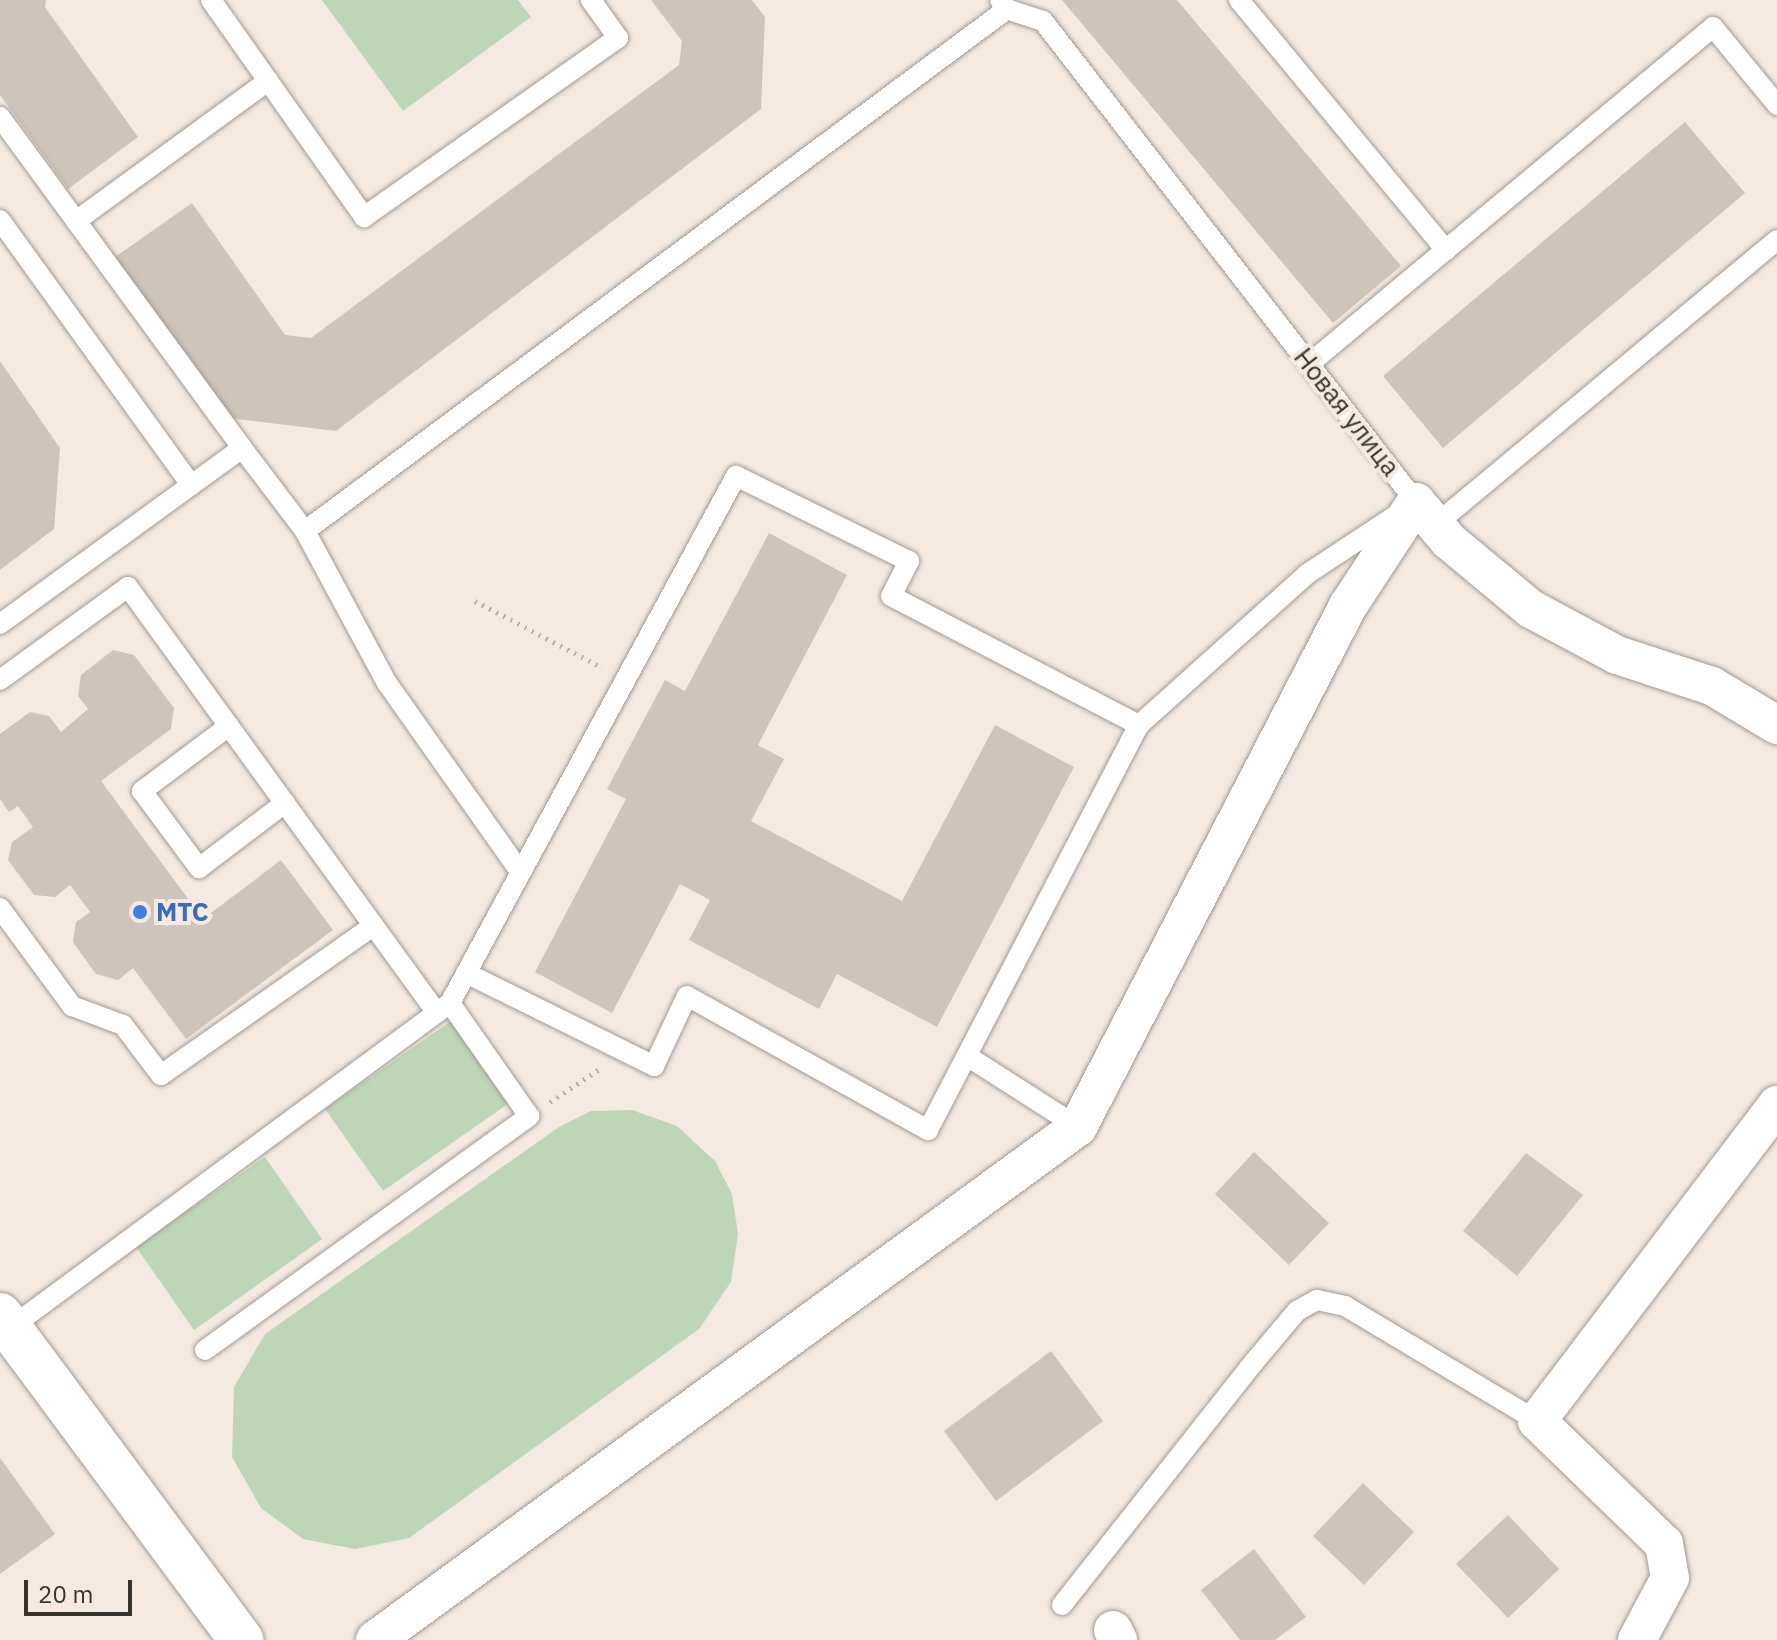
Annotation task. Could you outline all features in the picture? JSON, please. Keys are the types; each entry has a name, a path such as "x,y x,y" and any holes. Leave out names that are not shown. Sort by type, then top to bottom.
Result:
{"street":[{"name":"Новая улица","path":"1426,514 1531,609 1617,655 1712,686 1777,725"},
{"path":"375,1640 1078,1127 1348,606 1426,514"},
{"path":"1637,1640 1670,1578 1664,1544 1537,1421 1777,1105"},
{"path":"5,1322 241,1640"}],"lane":[{"path":"211,0 364,217 618,38 591,0"},
{"path":"1239,0 1446,250"},
{"path":"305,531 1003,4"},
{"name":"Новая улица","path":"1003,4 1043,21 1426,514"},
{"path":"1309,364 1713,27 1777,105"},
{"path":"76,221 268,81"},
{"path":"0,117 305,531 387,683 521,873"},
{"path":"0,220 191,485"},
{"path":"466,973 654,1066 687,996 928,1130 1139,725 1307,574 1426,514 1777,240"},
{"path":"0,624 242,448"},
{"path":"5,1322 443,1008 466,973 736,476 909,561 891,596 1139,725"},
{"path":"0,680 128,587 373,926 529,1116 205,1350"},
{"path":"229,726 142,791 199,868 285,803"},
{"path":"0,908 72,1006 123,1025 161,1075 373,926"},
{"path":"967,1056 1078,1127"},
{"path":"1062,1605 1254,1362 1297,1311 1317,1300 1345,1306 1537,1421"}],"path":[{"path":"475,601 626,679"},
{"path":"529,1116 625,1052"}],"green space":[{"path":"322,0 518,0 531,17 403,111"},
{"path":"454,1019 512,1101 383,1191 325,1109"},
{"path":"632,1110 677,1126 715,1161 732,1194 738,1234 731,1282 699,1329 409,1538 355,1549 303,1539 261,1508 232,1457 234,1387 265,1334 559,1127 591,1111"},
{"path":"265,1157 322,1239 194,1330 136,1247"}],"building":[{"path":"0,0 46,0 45,7 138,137 68,189 0,95"},
{"path":"651,0 752,0 765,17 761,109 336,431 229,418 115,257 192,203 285,335 311,338 679,65 682,41"},
{"path":"1062,0 1177,0 1401,266 1333,323"},
{"path":"1685,122 1745,193 1443,448 1383,376"},
{"path":"0,361 60,448 54,529 0,570"},
{"path":"769,533 847,575 758,745 784,759 751,821 902,901 995,725 1074,767 937,1027 837,974 819,1009 689,940 710,900 680,884 612,1013 535,972 626,799 607,789 665,680 685,691"},
{"path":"113,650 134,655 174,708 171,729 101,781 203,919 281,860 333,930 186,1039 133,968 118,980 96,974 73,942 76,922 90,912 70,885 55,897 34,895 8,860 12,842 33,827 18,806 9,812 0,799 0,734 30,712 49,716 61,732 88,709 78,696 81,675"},
{"path":"1254,1152 1329,1223 1289,1265 1215,1194"},
{"path":"1526,1153 1583,1195 1517,1276 1463,1231"},
{"path":"1051,1351 1103,1421 996,1501 944,1431"},
{"path":"0,1458 55,1534 0,1574"},
{"path":"1363,1483 1414,1532 1364,1585 1313,1536"},
{"path":"1508,1515 1559,1569 1508,1618 1456,1564"},
{"path":"1254,1549 1306,1617 1275,1640 1240,1640 1201,1590"}],"place":[{"name":"МТС","path":"140,912"}]}
